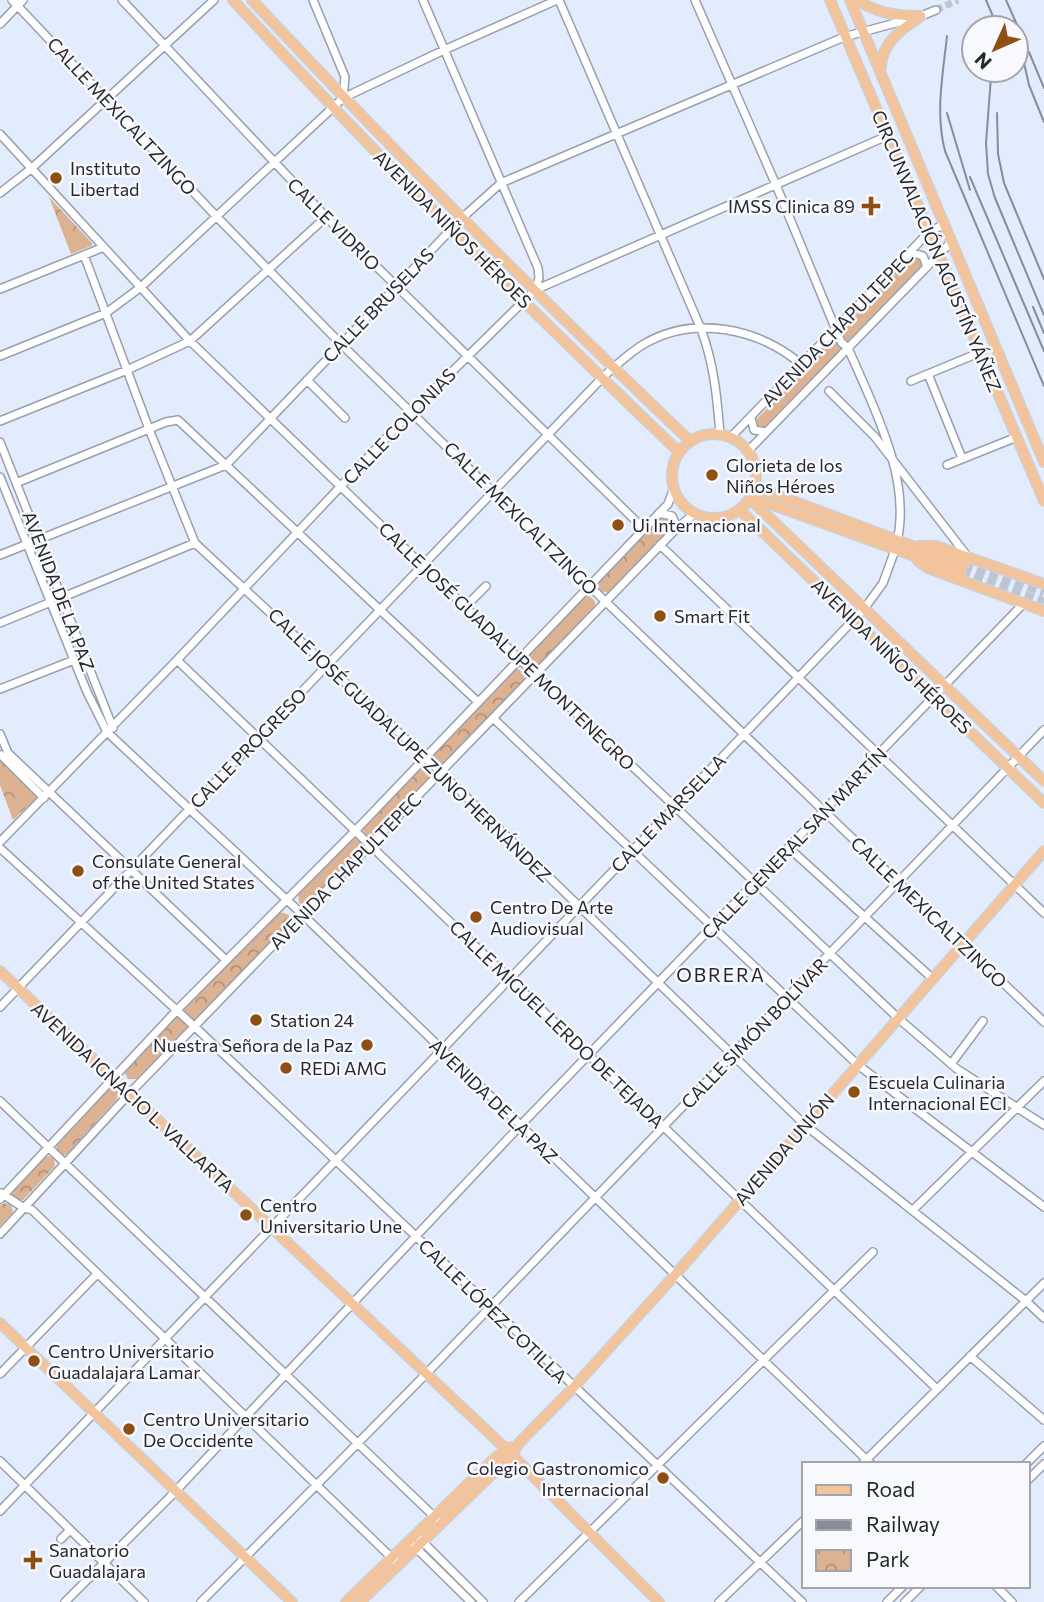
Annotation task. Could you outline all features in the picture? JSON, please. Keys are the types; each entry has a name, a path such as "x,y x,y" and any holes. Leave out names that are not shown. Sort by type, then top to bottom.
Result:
{"main road":[{"name":"AVENIDA NIÑOS HÉROES","path":"233,0 332,108 523,300 680,452"},
{"name":"AVENIDA NIÑOS HÉROES","path":"252,0 462,218 690,441"},
{"name":"CIRCUNVALACIÓN AGUSTÍN YÁÑEZ","path":"830,0 1044,501"},
{"name":"CIRCUNVALACIÓN AGUSTÍN YÁÑEZ","path":"850,0 1044,462"},
{"path":"858,0 881,12 898,16 921,16"},
{"path":"880,72 881,57 889,43 921,16"},
{"path":"1004,408 1019,402"},
{"path":"720,434 731,437 748,451 756,470 752,494 740,510 730,516 706,518 682,503 674,488 672,469 680,452 699,436 720,434"},
{"name":"AVENIDA NIÑOS HÉROES","path":"752,494 864,608 1044,781"},
{"path":"752,494 909,550 1044,584"},
{"name":"AVENIDA NIÑOS HÉROES","path":"740,510 1044,803"},
{"path":"909,550 936,546 964,565"},
{"path":"909,550 928,568 1044,611"},
{"name":"AVENIDA UNIÓN","path":"395,1561 573,1388 1044,851"},
{"name":"AVENIDA IGNACIO L. VALLARTA","path":"0,971 509,1452 659,1602"},
{"path":"0,1322 292,1602"},
{"path":"346,1602 395,1561"},
{"path":"360,1602 395,1561"}],"street":[{"name":"CALLE VIDRIO","path":"122,0 326,217 644,529"},
{"path":"0,193 32,168 214,0"},
{"path":"313,0 345,78 344,98"},
{"path":"423,0 538,268 539,278 534,290"},
{"path":"0,356 106,313 141,287 344,98 558,0 701,329 715,378 720,434"},
{"path":"695,0 836,330 848,348 893,460"},
{"path":"0,24 18,2"},
{"name":"CALLE MEXICALTZINGO","path":"18,2 216,216 341,344 1044,1022"},
{"name":"CALLE BRUSELAS","path":"0,555 226,465 462,218 501,183 846,36 936,10"},
{"name":"CALLE JOSÉ GUADALUPE MONTENEGRO","path":"0,134 190,341 519,659 898,1018 951,1064 1044,1125"},
{"name":"CALLE COLONIAS","path":"0,842 245,589 412,411 534,290 887,136"},
{"path":"0,421 127,370 190,341 326,217"},
{"name":"AVENIDA CHAPULTEPEC","path":"731,437 929,232 945,224"},
{"name":"AVENIDA CHAPULTEPEC","path":"748,451 952,242"},
{"path":"0,289 104,247"},
{"path":"910,251 923,256 927,267"},
{"name":"CALLE JOSÉ GUADALUPE ZUNO HERNÁNDEZ","path":"84,255 195,543 425,758 805,1125 1044,1318"},
{"name":"CALLE PROGRESO","path":"0,1007 613,368 653,339 668,334 721,328 757,337 802,365"},
{"path":"911,381 981,352"},
{"path":"928,374 962,458"},
{"path":"307,380 345,418"},
{"path":"830,391 875,437 893,460 964,565"},
{"path":"751,418 754,430 766,432"},
{"path":"16,482 172,419 178,420 478,702"},
{"path":"947,465 1017,437"},
{"name":"AVENIDA DE LA PAZ","path":"0,442 63,597 110,729"},
{"name":"CALLE MARSELLA","path":"0,1511 854,620 883,583 896,545 900,526 893,460"},
{"name":"AVENIDA DE LA PAZ","path":"0,477 2,488 74,660 117,740 303,915 866,1462"},
{"name":"AVENIDA CHAPULTEPEC","path":"1,1196 176,1011 356,830 668,504 674,488"},
{"path":"659,513 671,516 676,523 675,530"},
{"name":"AVENIDA CHAPULTEPEC","path":"0,1234 130,1094 660,545 695,513"},
{"path":"63,597 195,543"},
{"path":"660,545 1044,913"},
{"path":"465,607 486,586"},
{"path":"0,622 51,602"},
{"name":"CALLE GENERAL SAN MARTÍN","path":"65,1602 176,1490 520,1126 1023,604"},
{"path":"0,690 74,660"},
{"name":"CALLE MIGUEL LERDO DE TEJADA","path":"177,660 937,1389"},
{"path":"494,719 858,1065 1044,1207"},
{"name":"CALLE SIMÓN BOLÍVAR","path":"201,1602 426,1374 1044,730"},
{"path":"0,734 3,755 226,960"},
{"name":"CALLE LÓPEZ COTILLA","path":"0,848 195,1027 573,1388 802,1602"},
{"path":"789,848 933,979"},
{"path":"951,1064 983,1021"},
{"path":"913,1210 1044,1081"},
{"path":"0,1101 438,1520"},
{"path":"1,1196 32,1210 96,1275 395,1561"},
{"path":"519,1602 873,1252"},
{"path":"0,1374 96,1275"},
{"path":"866,1462 1044,1283"},
{"path":"970,1356 1044,1420"},
{"path":"1028,1462 1044,1446"},
{"path":"0,1461 144,1602"},
{"path":"1030,1478 1044,1464"},
{"path":"719,1602 802,1522"},
{"path":"61,1539 69,1530"},
{"path":"415,1541 471,1602"},
{"path":"415,1541 482,1602"},
{"path":"887,1602 901,1588"},
{"path":"905,1602 919,1588"},
{"path":"998,1588 1012,1602"}],"green space":[{"path":"49,197 92,243 91,246 71,254"},
{"path":"914,255 921,256 923,264 847,343 840,332"},
{"path":"835,337 843,347 763,429 757,430 755,421"},
{"path":"663,515 670,516 674,526 609,593 600,591 598,582"},
{"path":"589,596 595,601 595,608 538,667 529,665 527,656 583,597"},
{"path":"518,669 524,673 524,681 444,764 437,764 433,753 513,670"},
{"path":"3,760 42,793 13,820 0,785 0,761"},
{"path":"424,767 430,771 430,778 375,836 369,838 364,835 363,827 419,768"},
{"path":"356,838 361,841 363,849 309,904 299,903 298,893 350,840"},
{"path":"280,912 289,915 288,925 137,1079 128,1079 126,1069"},
{"path":"113,1088 118,1092 117,1099 67,1154 60,1156 56,1152 57,1145 108,1090"},
{"path":"49,1156 54,1159 55,1166 23,1200 16,1200 12,1195 14,1190"},
{"path":"0,1205 11,1205 13,1212 0,1226"}],"tunnel":[{"path":"936,10 958,0"},
{"path":"964,565 1044,592"},
{"path":"961,573 1044,602"}],"railway":[{"path":"986,0 992,14"},
{"path":"1006,0 1012,14"},
{"path":"947,36 940,108 945,151 1044,386"},
{"path":"1030,54 1044,88"},
{"path":"990,84 986,143 988,174 995,198 1044,315"},
{"path":"1029,84 1044,122"},
{"path":"947,113 970,190"},
{"path":"997,113 998,154 1004,183 1044,279"},
{"path":"970,177 1044,351"},
{"path":"1033,307 1044,333"}],"place":[{"name":"Instituto Libertad","path":"56,178"},
{"name":"IMSS Clinica 89","path":"871,206"},
{"name":"Glorieta de los Niños Héroes","path":"712,475"},
{"name":"Ui Internacional","path":"618,525"},
{"name":"Smart Fit","path":"660,616"},
{"name":"Consulate General of the United States","path":"78,871"},
{"name":"Centro De Arte Audiovisual","path":"476,917"},
{"name":"Station 24","path":"256,1020"},
{"name":"Nuestra Señora de la Paz","path":"367,1045"},
{"name":"REDi AMG","path":"286,1068"},
{"name":"Escuela Culinaria Internacional ECI","path":"854,1092"},
{"name":"Centro Universitario Une","path":"246,1215"},
{"name":"Centro Universitario Guadalajara Lamar","path":"34,1361"},
{"name":"Centro Universitario De Occidente","path":"129,1429"},
{"name":"Colegio Gastronomico Internacional","path":"663,1478"},
{"name":"Sanatorio Guadalajara","path":"33,1560"}],"district":[{"name":"OBRERA","path":"721,974"}]}
